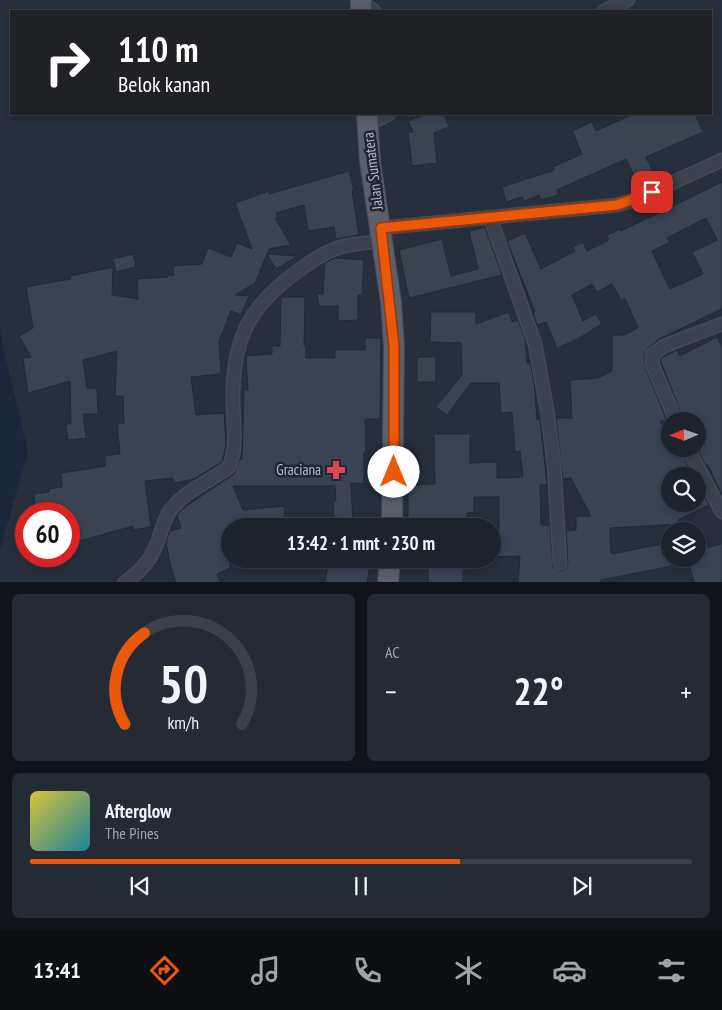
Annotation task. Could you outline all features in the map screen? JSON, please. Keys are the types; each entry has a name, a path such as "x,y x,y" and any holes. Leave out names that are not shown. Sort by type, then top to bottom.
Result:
{"main road":[{"name":"Jalan Sumatera","path":"367,119 370,160 391,302 394,346 392,518"},
{"path":"388,582 389,568"}],"street":[{"path":"606,10 628,0"},
{"path":"367,119 384,115"},
{"path":"124,582 138,574 149,562 156,549 166,517 173,507 193,490 229,467 235,448 233,391 238,347 246,326 258,306 276,287 306,265 340,247 381,235 490,217 617,205 634,200 722,160"},
{"path":"490,217 535,344 547,410 554,464 560,562"},
{"path":"672,412 653,366 652,355 664,346 722,324"},
{"path":"693,458 722,512"}],"water":[{"path":"0,325 1,338 28,451 0,551"}],"building":[{"path":"424,115 444,115 449,127 434,133 437,163 412,166 408,132 413,132 408,121"},
{"path":"631,115 695,115 703,132 646,157 653,172 636,180 626,159 557,190 558,195 541,200 539,195 524,201 522,197 506,202 502,187 554,170 553,167 582,154 572,131 592,122 596,131"},
{"path":"349,171 354,191 352,191 359,235 336,239 334,227 308,231 304,205 276,213 278,217 275,218 291,245 269,249 255,283 235,295 249,296 241,315 231,311 219,341 221,374 191,377 196,415 224,413 226,445 222,462 194,479 174,483 173,478 145,481 151,527 133,530 133,526 80,541 80,502 35,502 34,494 49,492 49,489 62,487 61,473 105,466 105,456 120,454 117,424 124,423 123,396 115,396 117,351 83,360 87,388 97,388 98,414 83,414 86,438 68,440 66,424 71,424 70,381 28,393 23,358 31,357 19,336 33,328 26,287 71,279 70,276 113,267 112,295 138,299 137,279 168,277 168,275 174,275 173,266 202,264 208,248 231,257 237,243 252,249 235,203 269,191 269,194"},
{"path":"722,182 722,309 659,339 647,349 644,355 646,369 663,412 661,412 660,421 661,458 684,458 689,467 661,467 661,512 695,512 678,520 679,522 661,522 661,525 610,528 611,554 661,544 661,567 667,567 601,580 601,582 518,582 520,556 501,557 499,497 474,497 474,512 467,513 467,518 408,518 408,485 435,484 434,434 470,434 470,463 497,462 497,478 523,477 520,451 515,452 512,412 501,413 499,383 471,383 447,415 436,407 462,375 461,343 430,342 431,312 476,312 476,324 509,312 512,322 518,320 525,339 527,363 530,363 534,382 537,420 540,419 547,485 540,485 541,525 550,526 553,567 560,571 565,569 568,563 566,531 576,530 576,516 591,516 571,478 563,479 556,418 572,418 570,380 598,378 612,371 612,335 624,335 638,328 625,298 621,300 612,284 597,292 592,284 572,295 583,321 596,314 602,324 576,340 557,348 546,322 537,325 533,313 535,312 507,241 525,233 541,269 575,251 573,247 583,242 587,251 609,240 607,235 621,229 621,231","holes":["706,218 717,240 692,252 703,274 670,289 652,251 670,242 667,238"]},
{"path":"485,227 502,275 409,298 399,250 442,239 451,276 478,269 469,231"},
{"path":"133,254 136,267 116,272 113,259"},
{"path":"267,254 298,256 276,269"},
{"path":"334,258 364,260 362,295 358,295 358,320 338,321 338,306 319,306 317,294 323,294 325,263"},
{"path":"281,297 305,297 304,346 306,346 306,358 335,358 335,350 365,350 365,338 381,338 380,419 365,419 366,452 364,452 364,484 351,483 353,518 334,518 333,501 336,501 335,486 233,486 243,510 284,506 285,517 221,518 221,568 230,568 217,574 221,582 176,582 166,542 170,531 181,528 177,515 185,507 234,474 240,459 242,459 244,390 248,390 246,356 272,354 272,346 280,346"},
{"path":"717,337 722,347 722,495 708,465 706,466 702,458 706,458 706,412 681,412 660,359 677,350 680,356"},
{"path":"417,357 436,357 436,382 417,382"},
{"path":"722,544 722,582 694,582 690,567 706,567 706,548"},
{"path":"328,568 370,568 367,582 325,582"},
{"path":"428,568 463,568 463,582 428,582"}],"place":[{"name":"Graciana","path":"336,470"}],"route":[{"path":"394,472 394,346 391,302 381,228 617,205 652,192"}]}
